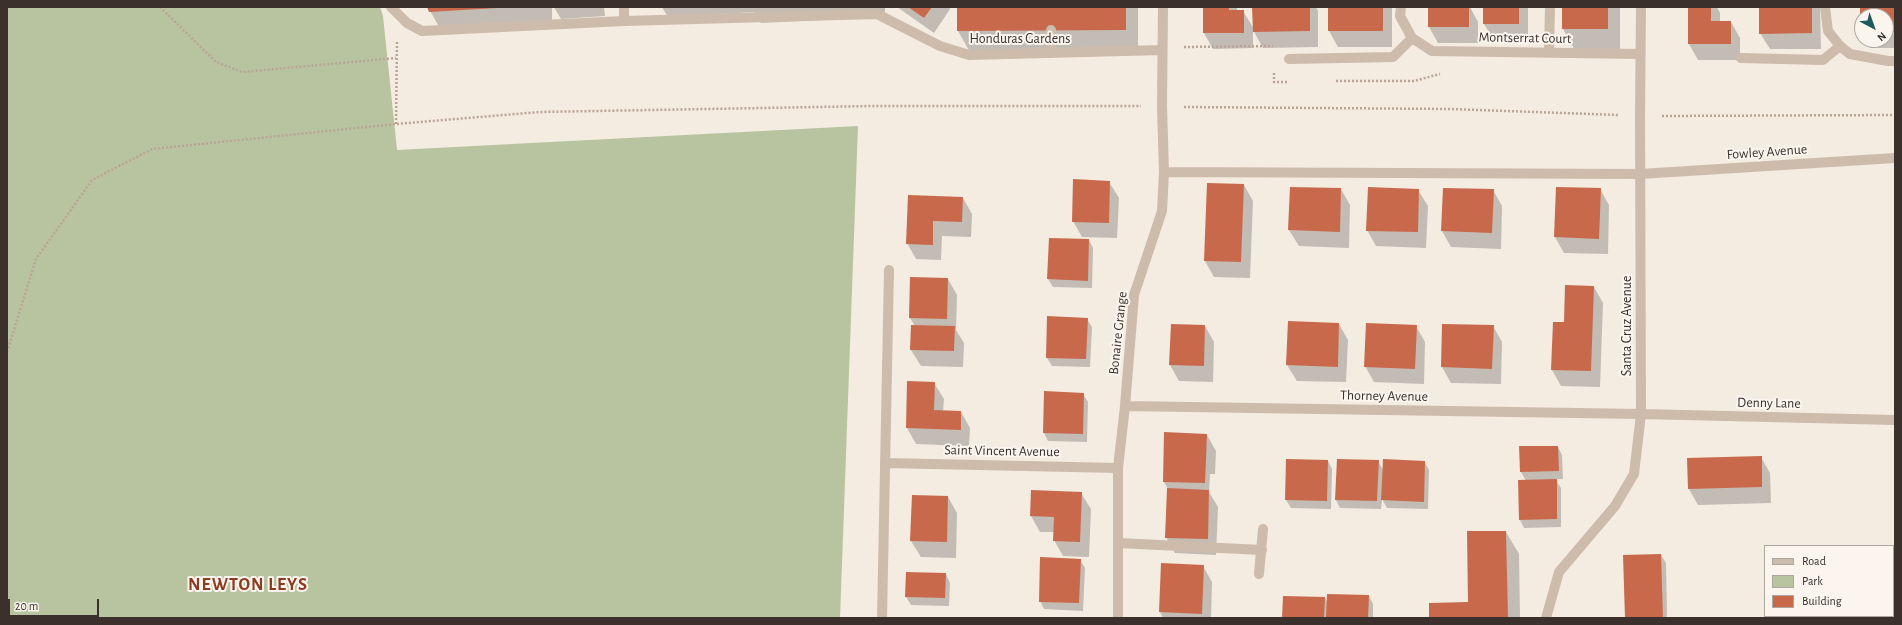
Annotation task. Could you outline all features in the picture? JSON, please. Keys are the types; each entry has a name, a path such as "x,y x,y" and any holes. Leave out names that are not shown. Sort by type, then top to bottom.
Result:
{"street":[{"name":"Honduras Gardens","path":"391,7 407,23 422,30 878,10 940,46 969,55 1162,50"},
{"path":"624,7 624,21"},
{"name":"Bonaire Grange","path":"1118,618 1118,468 1125,406 1134,295 1162,211 1164,172 1162,106 1163,7"},
{"name":"Montserrat Court","path":"1401,7 1400,16 1412,38 1432,51 1640,54"},
{"path":"1549,52 1550,7"},
{"name":"Santa Cruz Avenue","path":"1546,618 1559,572 1615,506 1634,474 1642,414 1640,174 1641,7"},
{"path":"1825,7 1828,31 1840,46 1850,54 1888,61 1895,60"},
{"path":"1051,30 1051,53"},
{"path":"1289,59 1393,57 1412,38"},
{"path":"1741,58 1823,60 1840,46"},
{"name":"Fowley Avenue","path":"1164,172 1640,174 1895,158"},
{"path":"882,618 889,270"},
{"name":"Thorney Avenue","path":"1125,406 1642,414"},
{"name":"Denny Lane","path":"1642,414 1895,420"},
{"name":"Saint Vincent Avenue","path":"885,463 1118,468"},
{"path":"1260,574 1263,529"},
{"path":"1118,543 1262,550"}],"path":[{"path":"160,7 216,62 242,72 396,58"},
{"path":"396,124 397,42 407,23"},
{"path":"7,352 36,258 92,180 152,149 396,124 539,112 873,106 1162,106 1450,109 1640,116 1895,114"}],"green space":[{"path":"7,7 380,7 383,16 397,150 858,126 840,618 7,618"}],"building":[{"path":"427,7 497,7 497,8 429,12"},
{"path":"908,7 932,7 924,18"},
{"path":"957,7 1126,7 1126,30 957,31"},
{"path":"1203,7 1229,7 1229,10 1244,10 1244,33 1203,33"},
{"path":"1252,7 1310,7 1310,31 1253,32"},
{"path":"1328,7 1383,7 1383,31 1328,31"},
{"path":"1428,7 1469,7 1469,27 1428,27"},
{"path":"1483,7 1519,7 1519,24 1483,24"},
{"path":"1562,7 1608,7 1608,29 1562,29"},
{"path":"1688,7 1711,7 1711,21 1731,21 1731,44 1688,44"},
{"path":"1759,7 1812,7 1812,33 1759,34"},
{"path":"1860,7 1895,8 1895,32 1894,8"},
{"path":"1073,179 1110,181 1109,223 1072,222"},
{"path":"1207,183 1244,184 1241,262 1204,261"},
{"path":"1290,187 1341,188 1340,232 1288,230"},
{"path":"1368,187 1419,189 1418,232 1366,231"},
{"path":"1556,187 1601,188 1599,239 1554,237"},
{"path":"1443,188 1494,189 1492,233 1441,231"},
{"path":"908,195 963,197 962,222 933,221 933,245 906,244"},
{"path":"1049,238 1089,239 1088,281 1047,279"},
{"path":"910,277 948,278 947,319 909,318"},
{"path":"1565,285 1594,286 1591,371 1551,370 1553,322 1564,322"},
{"path":"1047,316 1088,318 1086,359 1046,358"},
{"path":"1288,321 1339,323 1338,367 1286,365"},
{"path":"1366,323 1417,325 1415,369 1364,367"},
{"path":"1171,324 1205,325 1204,366 1169,365"},
{"path":"1442,324 1494,325 1492,369 1441,367"},
{"path":"911,325 955,326 954,351 910,350"},
{"path":"907,381 935,382 934,410 961,411 961,430 906,428"},
{"path":"1044,391 1084,393 1083,434 1043,433"},
{"path":"1164,432 1207,434 1205,483 1163,482"},
{"path":"1519,446 1558,446 1559,471 1520,472"},
{"path":"1762,456 1762,487 1688,489 1687,458"},
{"path":"1286,459 1328,460 1327,501 1285,500"},
{"path":"1337,459 1379,460 1377,501 1335,500"},
{"path":"1383,459 1425,461 1424,502 1381,500"},
{"path":"1557,479 1557,519 1519,520 1518,480"},
{"path":"1167,488 1209,490 1208,539 1165,538"},
{"path":"1031,490 1082,492 1080,542 1053,541 1054,517 1030,516"},
{"path":"912,495 948,496 947,542 910,541"},
{"path":"1467,531 1506,531 1508,618 1429,618 1429,603 1468,602"},
{"path":"1661,554 1663,618 1625,618 1623,555"},
{"path":"1040,557 1081,559 1079,603 1039,602"},
{"path":"1161,563 1204,565 1202,614 1159,612"},
{"path":"906,572 946,573 945,598 905,597"},
{"path":"1327,594 1369,595 1368,618 1326,618"},
{"path":"1283,596 1325,597 1324,618 1282,618"}],"district":[{"name":"NEWTON LEYS","path":"248,585"}]}
